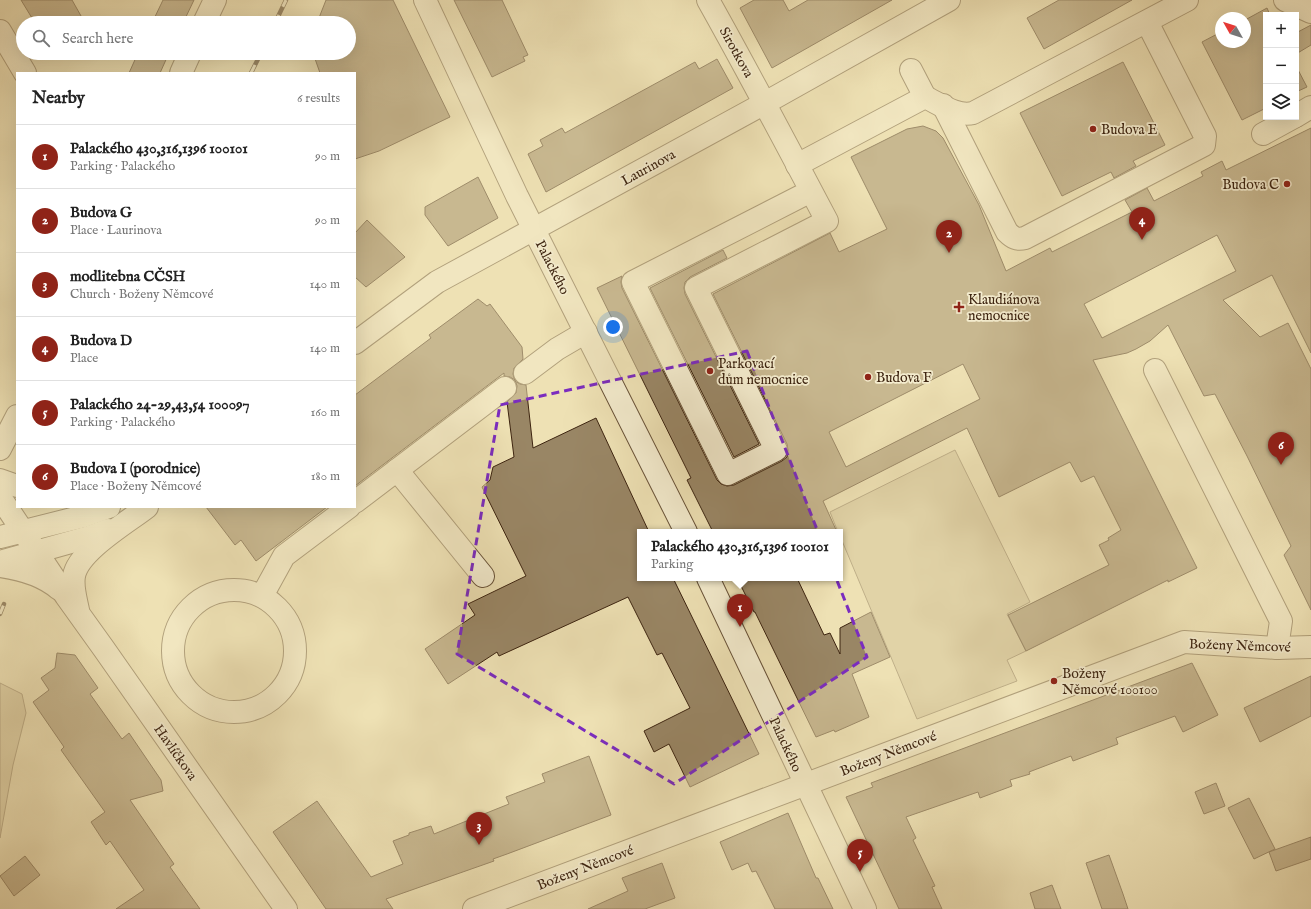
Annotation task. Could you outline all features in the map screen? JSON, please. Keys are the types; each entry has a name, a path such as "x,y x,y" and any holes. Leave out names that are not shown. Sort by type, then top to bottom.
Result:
{"street":[{"path":"207,16 215,0"},
{"name":"Palackého","path":"425,0 534,229 684,529"},
{"name":"Sirotkova","path":"708,0 765,103 811,191 826,221 696,288 776,450 728,474 633,282 811,191"},
{"name":"Laurinova","path":"356,342 437,282 765,103 948,0"},
{"path":"934,101 958,113 966,115 973,113 1187,0"},
{"path":"1285,0 1311,12"},
{"path":"911,70 934,101 1006,232 1012,237 1019,239 1025,238 1204,145 1205,136 1147,22"},
{"path":"0,31 16,58"},
{"path":"17,60 24,72"},
{"path":"181,72 187,60"},
{"path":"797,165 934,101"},
{"path":"1299,114 1311,107"},
{"path":"1263,134 1288,120"},
{"path":"525,373 557,348 586,332"},
{"path":"1155,370 1281,621 1277,648"},
{"path":"356,501 506,388"},
{"path":"0,448 16,418"},
{"path":"397,470 483,576"},
{"path":"0,480 16,486"},
{"path":"0,497 66,596"},
{"path":"0,537 84,516 106,508"},
{"path":"79,613 74,588 74,576 79,565 87,553 97,544 146,508"},
{"path":"262,596 284,556 347,508"},
{"path":"0,562 89,537 124,524"},
{"path":"0,566 26,572 51,582 66,596"},
{"name":"Palackého","path":"709,581 865,909"},
{"path":"222,590 243,590 262,596 278,608 289,625 295,644 294,665 286,684 272,699 255,709 234,713 215,710 196,700 182,686 174,667 172,647 176,628 187,610 203,597 222,590"},
{"name":"Havlíčkova","path":"66,596 286,909"},
{"name":"Boženy Němcové","path":"474,909 1184,642 1277,648 1311,647"}],"highlighted area":[{"path":"747,351 867,657 674,784 457,654 500,405"}],"shaded area":[{"path":"955,450 1030,602 1007,614 1026,651 1007,660 1017,681 917,719 843,543 843,529 837,529 830,512"},
{"path":"0,683 22,694 26,713 13,765 0,838"}],"building":[{"path":"21,0 72,0 81,16 31,16"},
{"path":"163,0 194,0 186,16 155,16"},
{"path":"326,0 393,0 450,117 379,151 356,159 356,72 320,72 315,60 356,60 356,16 320,16"},
{"path":"454,0 502,0 528,55 523,57 525,61 492,77"},
{"path":"754,0 783,0 789,11 808,0 892,0 772,68 740,8"},
{"path":"1059,0 1132,0 1044,49 1027,18"},
{"path":"1267,8 1269,12 1263,12 1263,110 1242,120 1202,42 1215,35 1215,48 1251,48 1251,17"},
{"path":"1311,25 1311,45 1299,52 1299,48 1299,31"},
{"path":"717,59 733,88 546,192 528,154 543,146 540,140 562,128 565,133 695,62 699,69"},
{"path":"135,60 166,60 160,72 129,72"},
{"name":"Budova E","path":"1123,62 1165,145 1133,161 1136,166 1114,178 1111,172 1062,196 1020,113"},
{"path":"1299,72 1307,87 1299,91"},
{"path":"923,126 936,131 943,138 979,205 1006,271 1050,248 1052,252 1132,212 1125,200 1147,188 1154,201 1203,176 1201,172 1222,161 1226,170 1311,128 1311,353 1272,275 1223,300 1260,337 1288,323 1311,369 1311,610 1284,555 1291,546 1247,456 1215,394 1204,396 1168,325 1150,341 1136,349 1127,353 1093,360 1197,568 1168,582 1168,580 1026,651 1008,615 1109,565 1099,545 1109,540 1108,538 1121,530 1094,476 1081,482 1070,462 999,497 967,428 823,501 836,529 712,529 687,480 691,478 597,288 622,276 622,288 717,480 721,484 727,486 734,485 782,461 787,457 787,444 713,294 830,233 839,252 887,229 851,157 907,129","holes":["1217,235 1236,271 1102,338 1084,304","963,364 980,399 846,467 829,432"]},
{"path":"478,177 498,218 448,246 425,215 425,207"},
{"path":"367,220 405,257 366,287 356,278 356,232"},
{"path":"723,250 727,258 690,277 685,282 684,288 685,294 759,444 734,457 650,288"},
{"path":"478,299 487,306 490,304 522,347 523,359 514,368 513,374 515,380 504,376 504,373 356,485 356,394 431,338 429,335"},
{"path":"515,381 526,385 533,448 596,418 648,529 637,529 637,581 674,581 759,754 690,787 669,744 654,752 644,731 690,708 662,653 657,655 628,597 499,656 497,652 448,684 425,649 475,615 468,604 526,576 482,487 490,480 493,467 514,457 507,402 516,393 517,386"},
{"path":"207,508 326,508 256,561 241,540 235,545"},
{"path":"738,581 798,581 824,635 830,633 840,654 840,628 871,612 890,657 852,674 869,717 835,732 834,730 816,737"},
{"path":"57,653 75,655 98,688 90,694 122,739 129,733 161,780 163,791 130,800 174,864 170,867 200,909 116,909 144,890 110,841 106,845 91,822 105,812 61,750 64,747 33,702 49,690 41,678 55,668"},
{"path":"1192,663 1218,715 1183,732 1175,716 1116,738 1118,744 1073,761 1071,756 1029,772 1030,774 1010,780 1012,786 980,798 978,792 906,817 916,838 913,840 935,886 932,887 942,909 899,909 846,797 873,787 871,783"},
{"path":"1311,676 1311,716 1260,742 1244,708"},
{"path":"589,756 611,815 493,859 494,861 386,899 393,909 326,909 273,832 317,801 371,877 403,864 393,841 409,835 409,833 431,826 434,834 509,804 506,797 545,782 542,774"},
{"path":"1216,783 1225,806 1204,814 1195,792"},
{"path":"1249,798 1275,849 1254,859 1228,808"},
{"path":"788,813 816,878 818,878 833,909 775,909 756,871 752,872 748,863 732,870 720,842"},
{"path":"1311,837 1311,859 1276,871 1269,852"},
{"path":"1109,855 1128,909 1102,909 1086,863"},
{"path":"25,856 40,875 14,896 0,876"},
{"path":"662,863 675,898 645,909 588,909 628,891 622,878"},
{"path":"1052,885 1061,909 1035,909 1030,893"}],"railway":[{"path":"278,16 286,0"},
{"path":"252,72 258,60"},
{"path":"0,614 4,604"}],"place":[{"name":"Budova E","path":"1093,129"},
{"name":"Budova C","path":"1287,184"},
{"name":"Budova D","path":"1142,240"},
{"name":"Budova G","path":"949,253"},
{"name":"Klaudiánova nemocnice","path":"959,307"},
{"name":"Parkovací dům nemocnice","path":"710,371"},
{"name":"Budova F","path":"868,377"},
{"name":"Budova I (porodnice)","path":"1281,465"},
{"name":"Palackého 430,316,1396 100101","path":"740,627"},
{"name":"Boženy Němcové 100100","path":"1054,681"},
{"name":"modlitebna CČSH","path":"479,845"},
{"name":"Palackého 24-29,43,54 100097","path":"860,872"}]}
